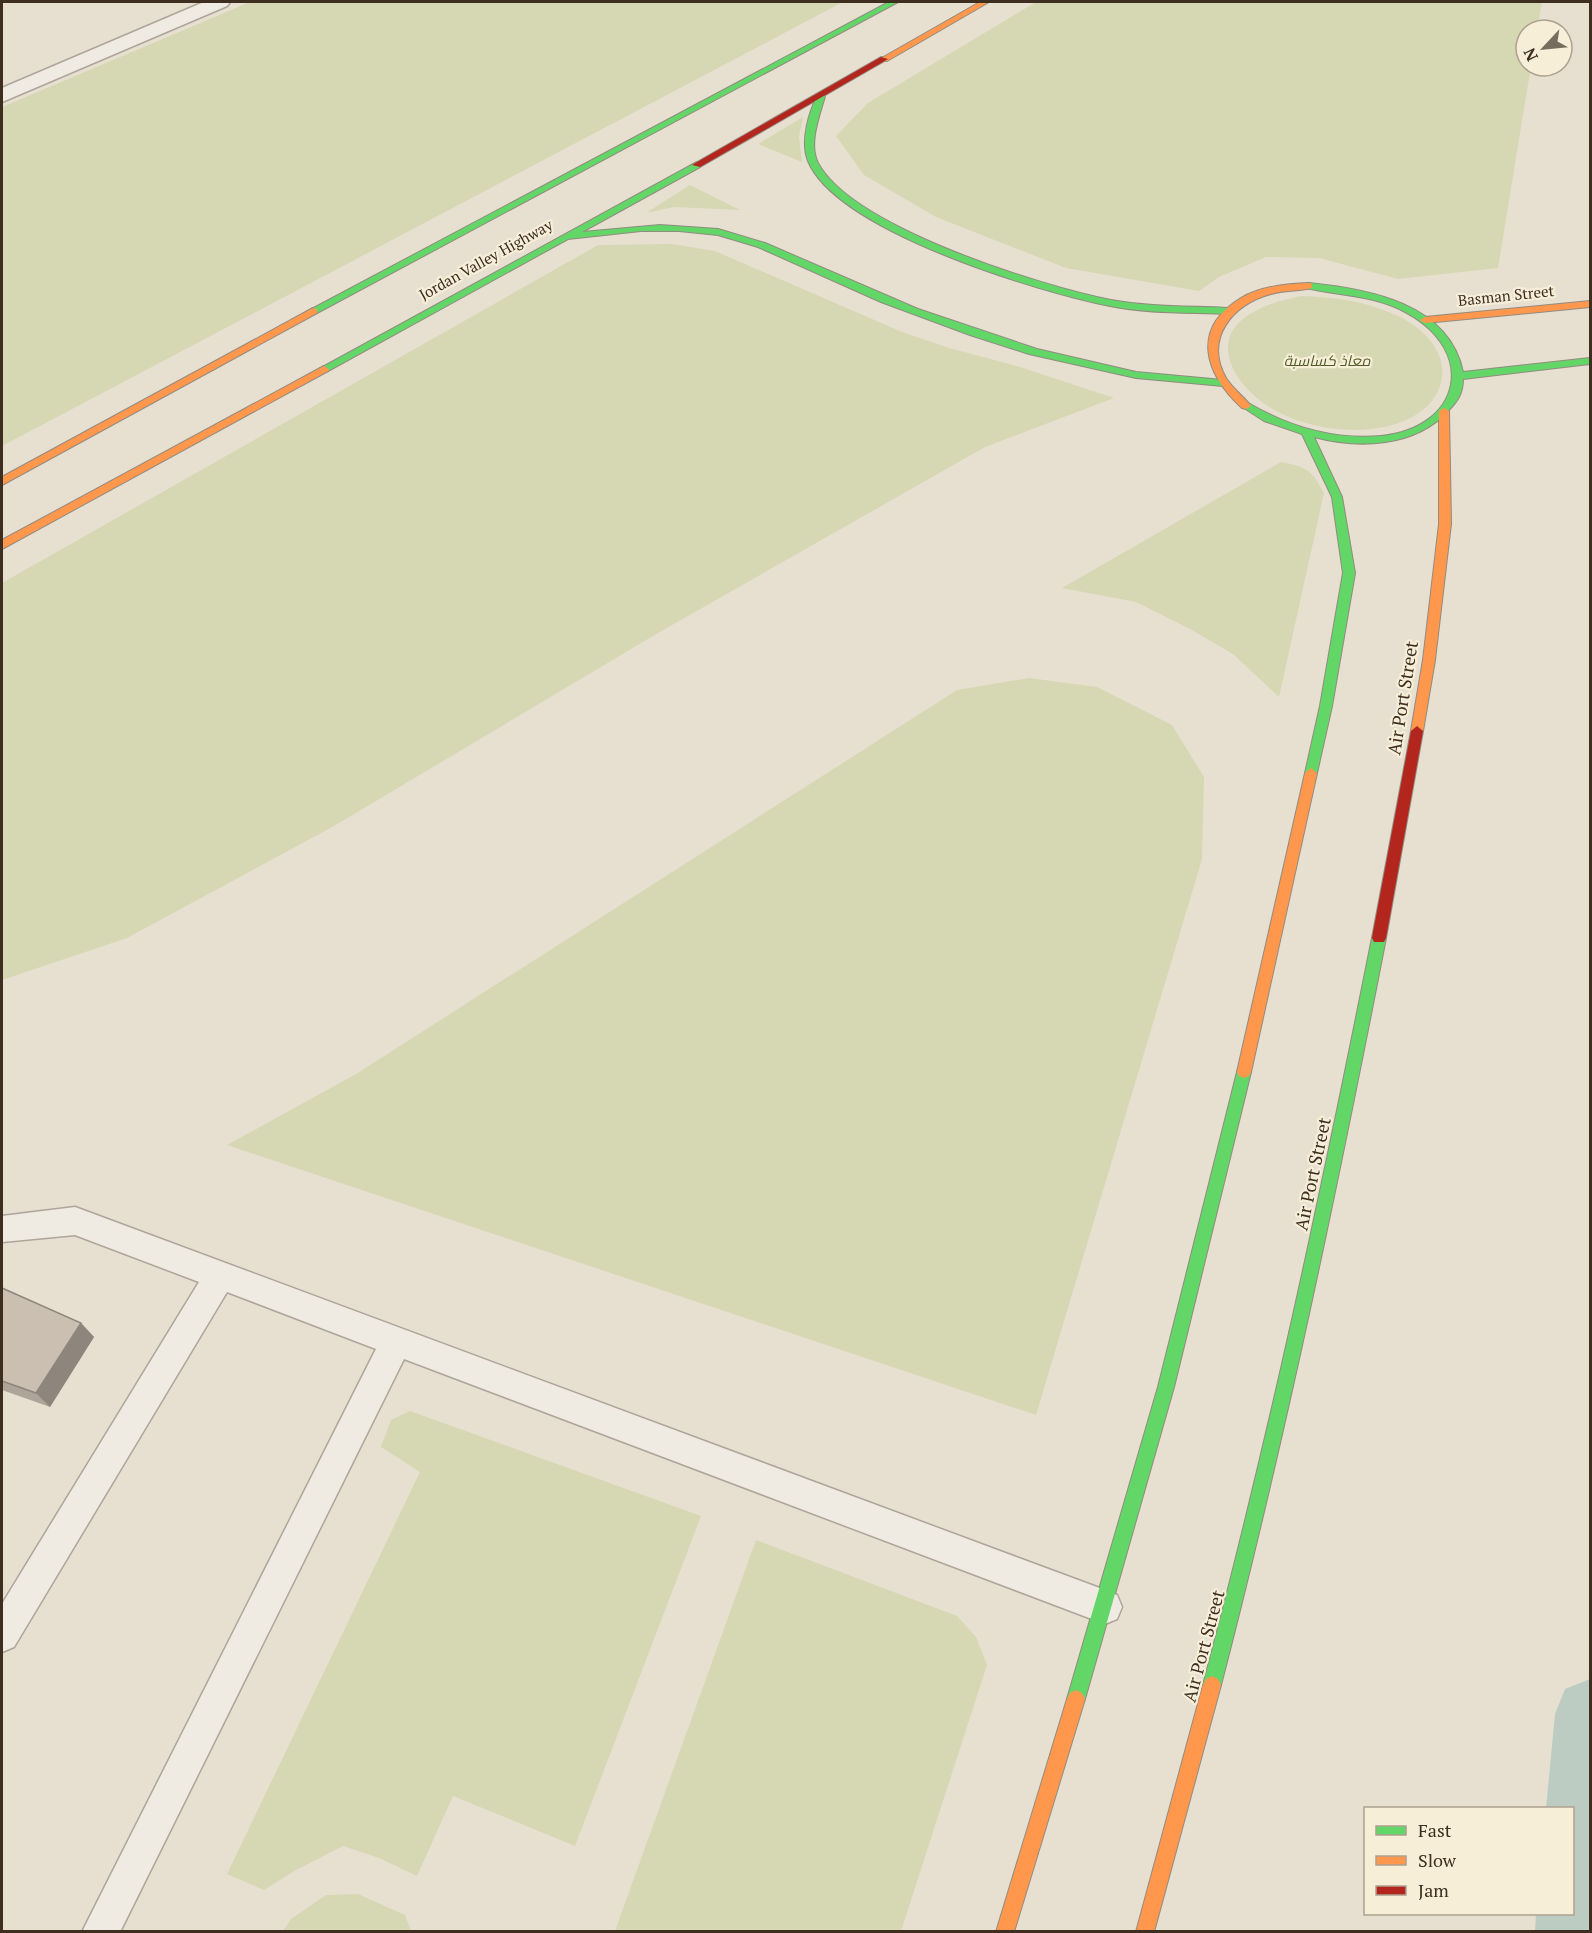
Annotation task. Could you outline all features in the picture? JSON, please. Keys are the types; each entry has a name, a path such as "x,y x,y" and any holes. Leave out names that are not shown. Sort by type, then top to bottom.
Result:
{"main road":[{"name":"Jordan Valley Highway","path":"2,481 328,303 894,2"},
{"name":"Jordan Valley Highway","path":"2,545 821,96 985,2"},
{"path":"821,96 811,136 812,161 820,176 835,190 923,244 1007,275 1101,300 1161,309 1229,311"},
{"path":"564,237 677,227 716,231 754,241 786,254 882,299 1037,352 1121,373 1222,383"},
{"path":"1334,287 1384,298 1425,320 1448,343 1455,356 1460,376 1456,394 1444,411 1429,423 1409,432 1386,438 1351,440 1306,434 1272,422 1243,404 1222,383 1214,368 1211,352 1212,337 1218,323 1229,311 1244,301 1263,293 1285,288 1334,287"},
{"name":"Basman Street","path":"1425,320 1590,304"},
{"path":"1460,376 1590,361"},
{"name":"Air Port Street","path":"1145,1932 1251,1542 1330,1188 1391,880 1429,660 1445,524 1444,411"},
{"path":"1005,1932 1125,1540 1218,1185 1326,706 1349,573 1337,497 1306,434"}],"street":[{"path":"2,96 220,2"}],"lane":[{"path":"2,1228 75,1221 1104,1607"},
{"path":"2,1635 220,1275"},
{"path":"100,1932 396,1342"}],"green space":[{"path":"250,2 843,2 2,446 2,107"},
{"path":"1036,2 1542,2 1539,18 1514,18 1514,78 1529,78 1498,268 1398,279 1319,258 1266,257 1219,277 1199,291 1066,268 936,217 864,175 836,136 868,103"},
{"path":"803,117 799,137 802,162 758,144"},
{"path":"690,185 740,210 674,207 646,213"},
{"path":"672,244 715,251 902,332 1114,398 985,447 658,633 334,826 127,938 2,980 2,583 598,245"},
{"name":"معاذ كساسبة","path":"1301,296 1326,297 1362,303 1398,316 1419,329 1433,344 1441,361 1442,378 1437,393 1425,408 1408,419 1384,427 1343,430 1302,422 1264,404 1241,381 1232,368 1228,353 1229,339 1236,326 1250,314 1268,305"},
{"path":"1281,462 1308,471 1324,493 1279,697 1233,654 1190,629 1136,602 1062,588"},
{"path":"1029,678 1097,687 1172,725 1204,777 1202,859 1036,1415 227,1145 356,1074 957,690"},
{"path":"410,1411 701,1516 575,1846 453,1796 417,1876 379,1858 343,1846 296,1870 264,1890 227,1874 420,1472 381,1447 391,1420"},
{"path":"756,1540 957,1616 976,1637 987,1665 901,1931 615,1931"},
{"path":"358,1894 405,1915 411,1931 283,1931 291,1919 326,1895"}],"building":[{"path":"2,1288 81,1323 36,1393 2,1381"}],"waterway":[{"path":"1574,1908 1590,1714"},
{"path":"1572,1932 1573,1915"}],"traffic: fast":[{"path":"313,311 894,2"},
{"path":"821,96 810,137 813,162 830,186 861,209 901,232 995,270 1081,296 1140,307 1229,311"},
{"path":"324,369 697,165"},
{"path":"564,237 660,228 718,232 740,237 782,253 864,291 973,333 1063,360 1136,375 1223,383"},
{"path":"1246,406 1294,429 1353,440 1382,439 1410,433 1434,420 1455,396 1458,379 1455,362 1443,338 1429,323 1393,302 1351,291 1309,286"},
{"path":"1459,376 1590,361"},
{"path":"1307,434 1337,497 1349,573 1326,706 1311,773"},
{"path":"1212,1685 1259,1499 1302,1313 1379,938"},
{"path":"1076,1699 1166,1387 1244,1072"}],"traffic: slow":[{"path":"884,59 985,2"},
{"path":"1246,406 1222,380 1215,366 1212,352 1219,324 1230,311 1245,300 1276,290 1309,286"},
{"path":"1425,320 1590,304"},
{"path":"2,481 313,311"},
{"path":"2,545 324,369"},
{"path":"1417,731 1429,660 1445,524 1444,411"},
{"path":"1244,1072 1311,773"},
{"path":"1145,1932 1212,1685"},
{"path":"1005,1932 1076,1699"}],"traffic: jam":[{"path":"697,165 884,59"},
{"path":"1379,938 1417,731"}]}
